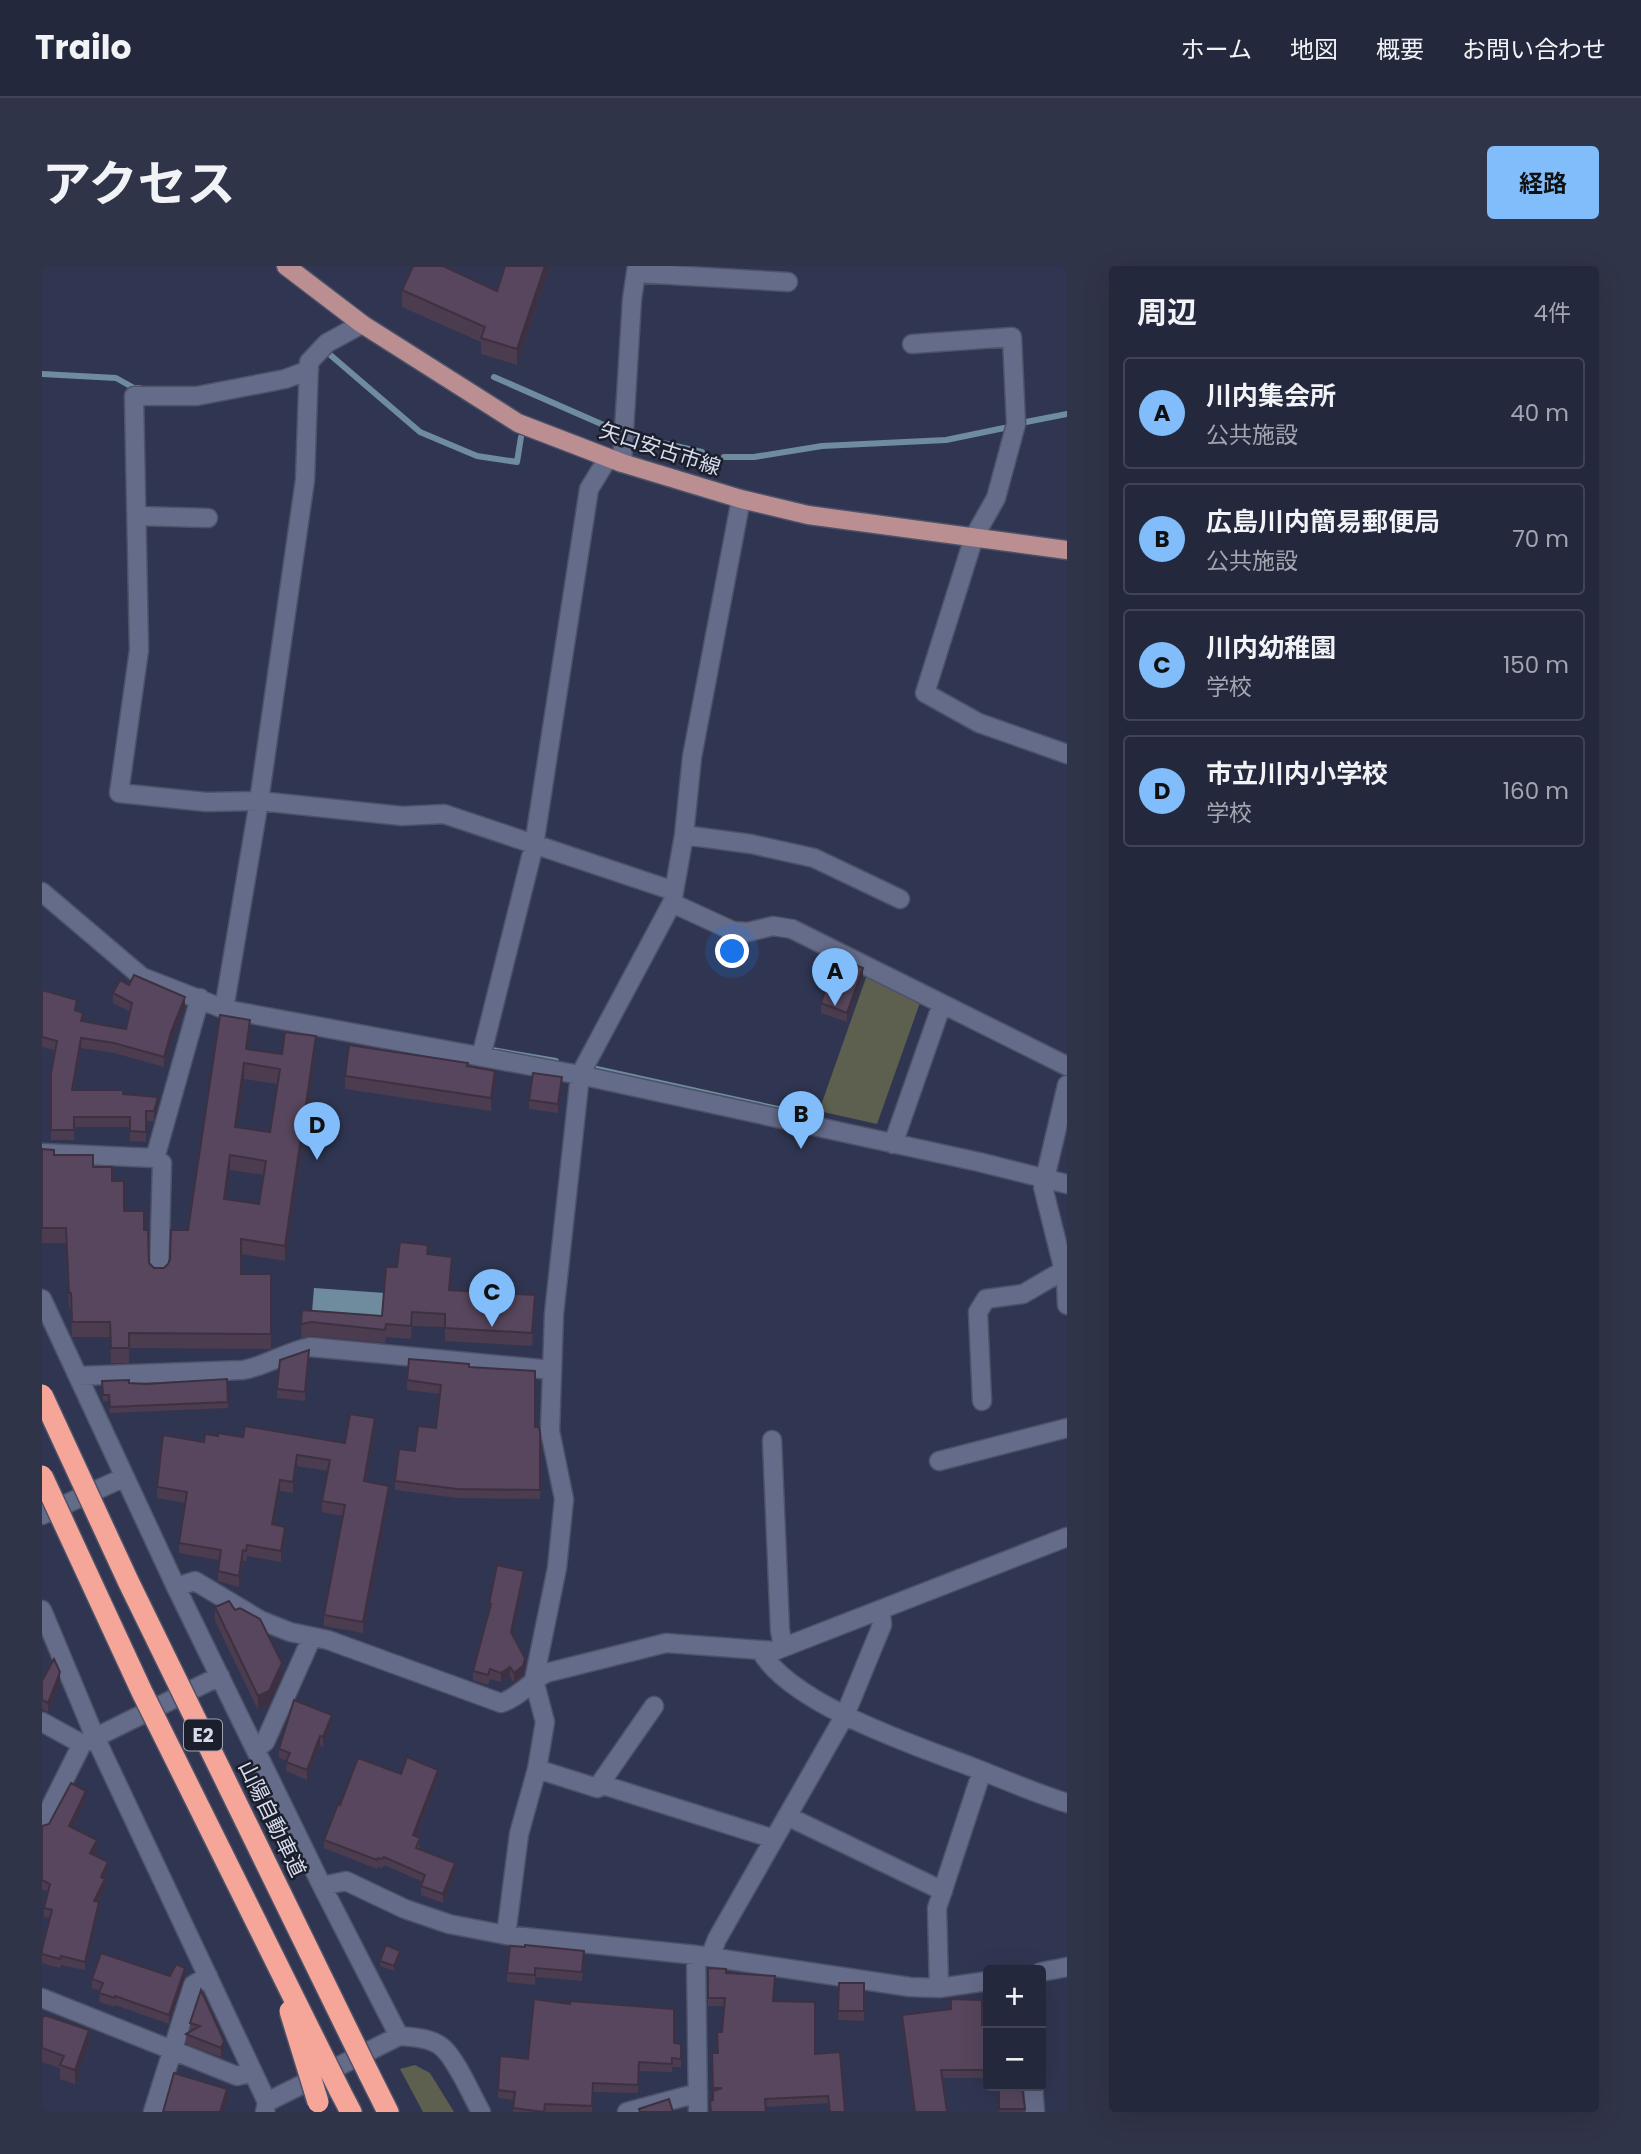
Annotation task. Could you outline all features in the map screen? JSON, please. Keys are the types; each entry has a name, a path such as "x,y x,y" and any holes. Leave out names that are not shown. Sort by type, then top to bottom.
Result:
{"highway":[{"name":"山陽自動車道","path":"42,1395 129,1583 388,2112"},
{"name":"E2","path":"42,1476 142,1692 351,2112"},
{"path":"270,1945 320,2107"}],"main road":[{"name":"矢口安古市線","path":"286,266 362,324 518,423 615,460 741,499 808,515 1067,550"}],"street":[{"path":"481,1057 534,845 589,489 615,460 637,270 788,282"},
{"path":"225,1009 259,801 305,480 309,362 327,343 362,324"},
{"path":"912,344 1012,337 1016,424 996,498 974,537 925,693 979,723 1067,754"},
{"path":"309,370 285,379 197,396 134,396 139,650 119,793 206,802 259,801 402,816 444,814 673,897 733,931 748,932 773,926 792,929 1067,1066"},
{"path":"506,1935 519,1834 537,1769 545,1722 534,1680 557,1568 564,1499 550,1431 554,1314 580,1075 673,897 684,835 692,757 741,499"},
{"path":"137,516 208,519"},
{"path":"684,835 751,844 814,859 900,899"},
{"path":"42,892 142,977 225,1009 580,1075 1067,1184"},
{"path":"155,1158 200,998"},
{"path":"893,1144 942,1004"},
{"path":"1067,1085 1044,1178 1064,1270 1067,1305"},
{"path":"42,1153 155,1158 162,1163 159,1273"},
{"path":"982,1401 978,1312 986,1299 1023,1294 1064,1270"},
{"path":"42,1299 176,1587 322,1886 400,2036"},
{"path":"78,1376 243,1370 256,1368 294,1350 310,1347 552,1370"},
{"path":"939,1461 1067,1428"},
{"path":"772,1440 783,1647"},
{"path":"42,1515 125,1477"},
{"path":"176,1587 195,1581 260,1619 289,1632 328,1640 501,1703 512,1700 546,1673 666,1643 774,1651 1067,1537"},
{"path":"42,1610 89,1740 208,1976 253,2072 266,2107 400,2036 421,2037 442,2047 481,2112"},
{"path":"698,2112 703,1956 717,1939 845,1715 882,1625 881,1611"},
{"path":"256,1749 265,1742 312,1637"},
{"path":"760,1650 778,1672 823,1704 845,1715 897,1739 1067,1803"},
{"path":"42,1824 89,1740 220,1676"},
{"path":"537,1769 597,1788 654,1706"},
{"path":"42,1722 89,1740"},
{"path":"939,1988 937,1908 982,1771"},
{"path":"600,1784 774,1839"},
{"path":"787,1816 943,1891"},
{"path":"322,1886 346,1881 405,1909 449,1924 506,1935 703,1956 910,1987 939,1988 983,1982"},
{"path":"1046,1971 1067,1967"},
{"path":"153,2112 193,1985 208,1976"},
{"path":"42,1998 237,2076 253,2072"},
{"path":"1033,2091 1035,2112"},
{"path":"627,2112 698,2093"}],"green space":[{"path":"868,972 922,997 877,1124 819,1111"},
{"path":"415,2065 430,2073 454,2112 423,2112 400,2069"}],"water":[{"path":"314,1288 385,1293 382,1329 311,1324"}],"building":[{"path":"413,266 443,266 497,291 505,266 545,266 517,349 481,338 485,327 402,290"},
{"path":"837,957 863,968 847,1013 821,1003"},
{"path":"134,975 185,997 164,1057 114,1043 81,1038 72,1090 123,1090 123,1094 158,1097 154,1111 146,1111 146,1132 130,1131 130,1117 74,1117 74,1130 51,1130 51,1073 57,1041 42,1037 42,990 77,1000 75,1010 83,1013 81,1021 126,1029 132,1003 113,993 120,980 129,985"},
{"path":"220,1015 250,1020 246,1049 282,1054 285,1032 316,1036 285,1246 241,1239 241,1274 271,1274 271,1334 129,1333 129,1348 111,1348 110,1322 72,1322 66,1228 42,1228 42,1149 54,1150 54,1155 93,1155 93,1167 112,1167 112,1181 124,1181 124,1211 144,1211 144,1230 148,1230 149,1263 154,1268 164,1268 168,1264 171,1230 188,1230","holes":["244,1063 280,1069 270,1132 235,1127","230,1155 266,1161 259,1204 224,1199"]},
{"path":"349,1045 468,1063 467,1066 495,1071 491,1098 345,1076"},
{"path":"533,1073 562,1077 558,1104 529,1100"},
{"path":"400,1242 428,1245 427,1254 452,1257 449,1290 535,1295 532,1333 445,1328 445,1314 412,1312 411,1326 386,1324 385,1330 311,1322 301,1324 302,1310 382,1316 386,1267 397,1267"},
{"path":"309,1350 305,1392 277,1389 280,1360"},
{"path":"409,1359 469,1364 469,1367 535,1371 535,1427 539,1427 540,1432 540,1490 457,1489 395,1481 399,1449 415,1451 418,1426 436,1428 441,1385 407,1380"},
{"path":"227,1379 228,1402 110,1407 109,1395 103,1395 102,1381 129,1380 129,1383 146,1384"},
{"path":"350,1414 375,1418 364,1481 389,1486 363,1622 324,1615 345,1505 322,1501 330,1460 297,1455 293,1482 280,1480 272,1524 285,1527 281,1551 247,1545 246,1551 243,1550 239,1576 218,1571 221,1550 179,1543 187,1492 157,1487 163,1435 204,1442 205,1434 243,1437 245,1426 345,1443"},
{"path":"497,1565 524,1571 511,1632 525,1658 523,1666 514,1673 510,1667 501,1673 490,1669 488,1675 473,1671 491,1604"},
{"path":"229,1601 235,1610 240,1608 260,1619 282,1663 269,1691 258,1696 215,1607"},
{"path":"54,1659 60,1672 48,1703 42,1700 42,1681"},
{"path":"294,1700 332,1715 323,1737 320,1736 307,1770 286,1762 290,1753 279,1749"},
{"path":"407,1757 438,1770 413,1835 420,1838 416,1848 455,1863 443,1894 421,1886 425,1875 384,1857 377,1860 324,1840 358,1758 401,1774"},
{"path":"71,1783 86,1791 69,1826 97,1840 90,1853 108,1862 101,1877 105,1879 94,1901 99,1902 85,1962 42,1954 52,1910 44,1908 50,1884 42,1880 42,1826 49,1824"},
{"path":"386,1945 400,1951 394,1966 380,1961"},
{"path":"510,1946 584,1951 582,1972 535,1968 535,1975 507,1973"},
{"path":"101,1953 170,1976 176,1964 185,1968 169,2015 99,1993 103,1983 92,1979"},
{"path":"708,1968 726,1969 726,1973 775,1976 773,2001 815,2002 815,2054 840,2052 845,2112 830,2112 828,2096 765,2099 766,2112 711,2112 713,2091 722,2088 713,2088 712,2053 718,2053 717,2032 722,2032 725,1998 708,1998"},
{"path":"839,1983 864,1983 864,2011 838,2011"},
{"path":"201,1990 224,2041 221,2048 186,2034 200,2026 190,2023"},
{"path":"534,1999 570,2004 570,2001 674,2009 674,2043 681,2044 681,2059 672,2058 672,2064 639,2062 638,2085 593,2083 592,2106 545,2104 544,2112 513,2108 515,2092 498,2090 500,2056 528,2059"},
{"path":"951,1999 982,2000 983,2070 941,2070 947,2112 915,2112 902,2015 951,2009"},
{"path":"44,2015 89,2030 75,2070 60,2065 64,2056 42,2048"},
{"path":"174,2073 227,2089 220,2112 163,2112"},
{"path":"999,2091 1023,2091 1025,2109 999,2109"},
{"path":"669,2099 673,2112 640,2112 639,2109"}],"waterway":[{"path":"328,353 420,432 477,456 517,462 521,437"},
{"path":"42,374 116,378 139,388"},
{"path":"494,377 615,430"},
{"path":"1026,422 1067,414"},
{"path":"724,457 754,457 822,446 946,440 1004,428"},
{"path":"632,436 702,452"},
{"path":"486,1049 556,1061"},
{"path":"592,1068 778,1109"}],"place":[{"name":"川内集会所","path":"835,1006"},
{"name":"広島川内簡易郵便局","path":"801,1149"},
{"name":"市立川内小学校","path":"317,1160"},
{"name":"川内幼稚園","path":"492,1327"}]}
